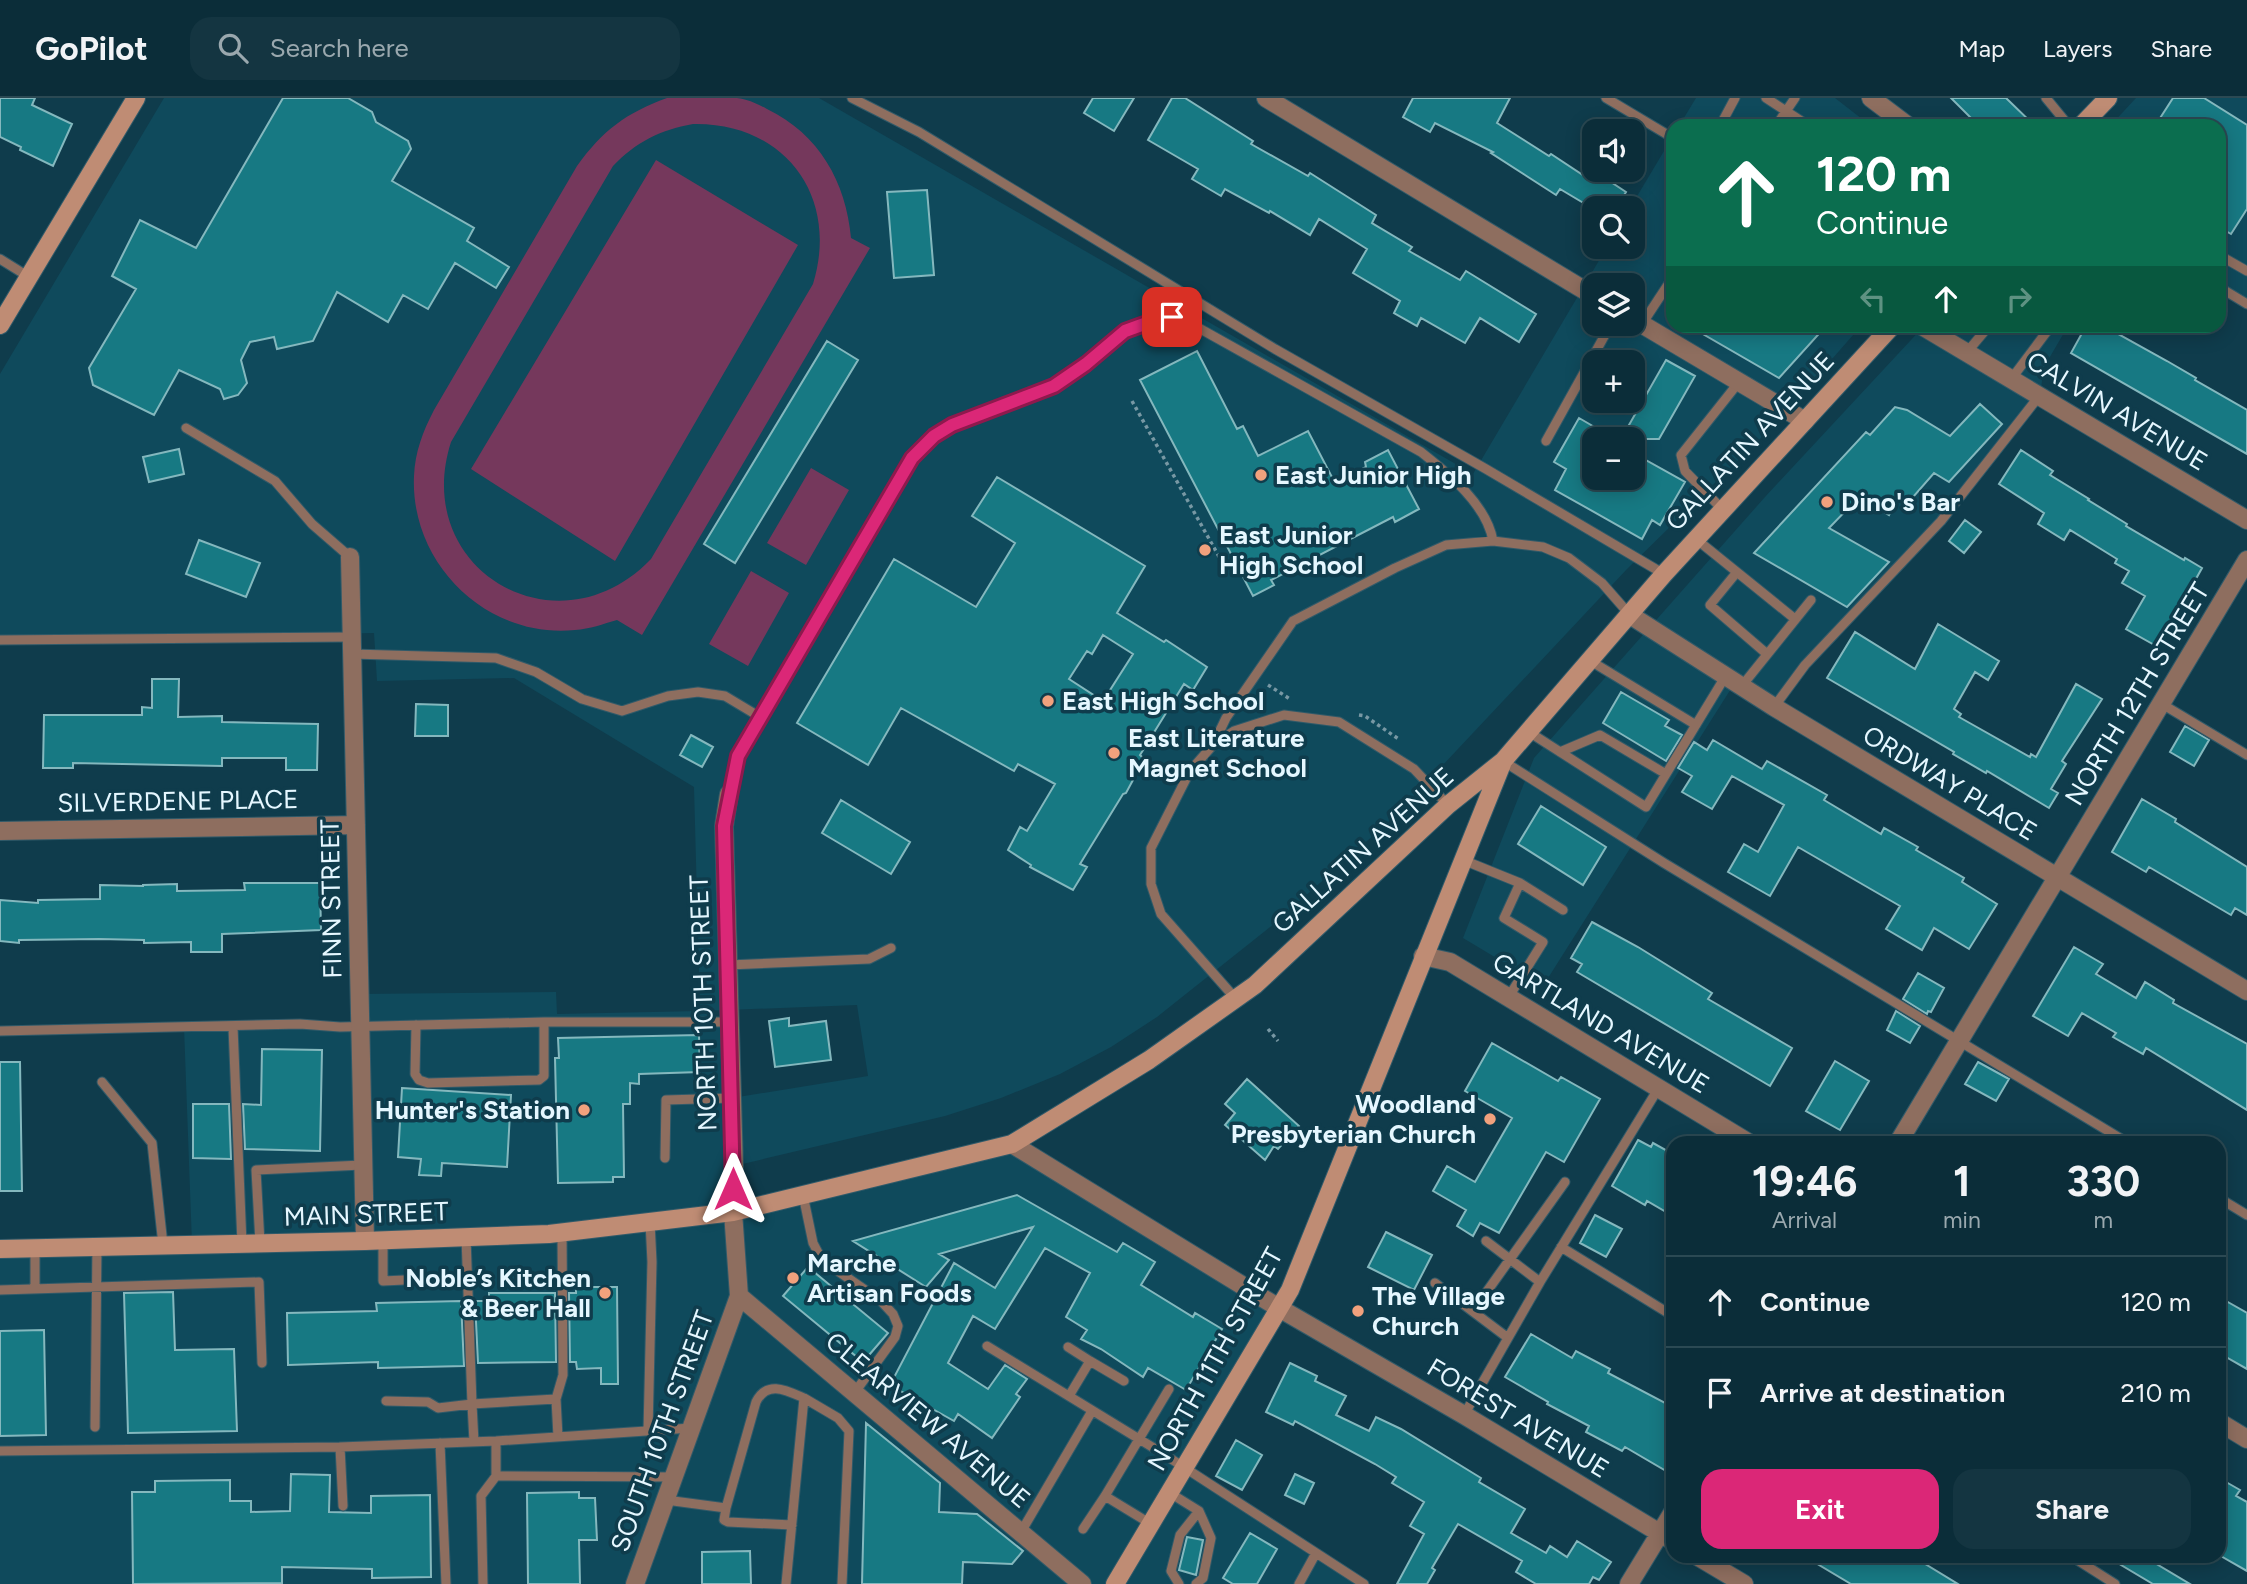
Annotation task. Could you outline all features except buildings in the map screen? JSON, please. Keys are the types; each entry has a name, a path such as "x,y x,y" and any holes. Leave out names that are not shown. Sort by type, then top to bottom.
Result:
{"main road":[{"path":"2088,119 2108,98"},
{"path":"0,325 132,99"},
{"name":"GALLATIN AVENUE","path":"733,1212 1012,1144 1149,1060 1255,985 1448,805 1503,761 1664,574 1886,333"},
{"name":"NORTH 11TH STREET","path":"1115,1584 1290,1290 1503,761"},
{"name":"MAIN STREET","path":"0,1248 374,1241 562,1233 733,1212"}],"street":[{"path":"1266,98 1582,289"},
{"path":"1879,100 1900,119"},
{"path":"1645,326 1805,421"},
{"name":"CALVIN AVENUE","path":"1934,333 2247,520"},
{"name":"FINN STREET","path":"350,556 362,1165 374,1241"},
{"name":"NORTH 12TH STREET","path":"1902,1136 2247,560"},
{"name":"ORDWAY PLACE","path":"1630,615 1741,687 2247,991"},
{"name":"NORTH 10TH STREET","path":"729,794 724,826 733,1212 739,1296"},
{"name":"SILVERDENE PLACE","path":"0,831 356,825"},
{"name":"GARTLAND AVENUE","path":"1423,956 1450,962 1737,1136"},
{"name":"FOREST AVENUE","path":"1012,1144 1279,1308 1464,1415 1666,1537"},
{"name":"CLEARVIEW AVENUE","path":"739,1296 1082,1584"},
{"name":"SOUTH 10TH STREET","path":"635,1584 739,1296"},
{"path":"2226,1426 2247,1439"},
{"path":"1629,1584 1666,1539"},
{"path":"1709,1563 1744,1584"}],"lane":[{"path":"852,98 919,132 1275,349 1664,574"},
{"path":"1606,98 1666,134"},
{"path":"1724,119 1735,98"},
{"path":"1766,98 1799,119"},
{"path":"1781,119 1796,98"},
{"path":"2046,98 2063,119"},
{"path":"0,259 29,277"},
{"path":"2226,259 2247,271"},
{"path":"1645,311 1666,286"},
{"path":"2226,290 2247,304"},
{"path":"729,794 738,756 912,458 934,436 986,411 1054,386 1086,364 1125,331 1158,319 1172,317 1198,327 1421,452 1446,471 1475,505 1491,528 1493,541"},
{"path":"1967,352 1983,333"},
{"path":"2012,378 2045,333"},
{"path":"1546,441 1604,336"},
{"path":"1723,510 1685,471 1681,455 1739,382"},
{"path":"1774,707 1805,666 1941,521 2040,395"},
{"path":"186,428 275,481 312,524 350,556"},
{"path":"1696,539 1795,620"},
{"path":"1213,745 1226,718 1293,621 1446,545 1493,541 1543,547 1569,558 1601,583 1630,615"},
{"path":"1737,572 1710,605 1768,654"},
{"path":"1741,687 1811,600"},
{"path":"0,640 352,645 496,658 536,672 582,699 622,711 668,696 698,692 726,696 760,717"},
{"path":"1589,660 1696,725"},
{"path":"1529,732 1646,807 1725,677"},
{"path":"2162,704 2247,755"},
{"path":"1235,998 1161,914 1152,884 1151,848 1190,771 1213,745 1234,731 1284,715 1339,722 1414,769 1448,805"},
{"path":"1560,752 1600,735 1666,774"},
{"path":"1503,761 1664,863 2116,1136"},
{"path":"1463,860 1520,883 1563,910"},
{"path":"1508,998 1543,942 1504,918 1520,883"},
{"path":"728,965 869,958 891,948"},
{"path":"0,1031 300,1024 361,1027 729,1021"},
{"path":"416,1026 415,1074 419,1080 428,1083 539,1080 544,1076 544,1022"},
{"path":"233,1027 251,1244"},
{"path":"102,1082 152,1143 163,1245"},
{"path":"1464,1415 1540,1282 1658,1089"},
{"path":"665,1158 666,1100 732,1098"},
{"path":"251,1244 256,1170 362,1165"},
{"path":"1473,1311 1565,1182"},
{"path":"803,1195 813,1243 822,1259 880,1301 893,1314 898,1326 895,1337 877,1365 855,1392"},
{"path":"2226,1202 2247,1215"},
{"path":"648,1431 652,1262 650,1222"},
{"path":"558,1437 556,1399 563,1375 562,1233"},
{"path":"466,1237 474,1442"},
{"path":"374,1241 383,1281 468,1278"},
{"path":"1486,1241 1540,1282"},
{"path":"95,1427 97,1246"},
{"path":"1561,1247 1666,1312"},
{"path":"35,1248 35,1289"},
{"path":"0,1290 259,1282 262,1363"},
{"path":"1435,1283 1508,1338"},
{"path":"987,1346 1139,1439 1364,1584"},
{"path":"1068,1347 1124,1381"},
{"path":"1069,1396 1090,1361"},
{"path":"792,1525 724,1520 760,1394 775,1387 804,1398 838,1418 849,1431 842,1584"},
{"path":"1083,1529 1169,1389"},
{"path":"786,1584 804,1398"},
{"path":"386,1401 428,1402 438,1408 556,1399"},
{"path":"1021,1532 1092,1411"},
{"path":"0,1451 340,1447 496,1441 691,1428"},
{"path":"483,1584 481,1496 496,1476 496,1441"},
{"path":"440,1443 446,1584"},
{"path":"340,1447 343,1506"},
{"path":"496,1476 674,1477"},
{"path":"1170,1493 1199,1511 1211,1538 1203,1578 1196,1584"},
{"path":"1105,1496 1151,1524"},
{"path":"666,1500 726,1508"},
{"path":"1179,1584 1171,1571 1180,1535 1199,1511"},
{"path":"1299,1584 1316,1553"},
{"path":"2082,1563 2115,1584"}],"path":[{"path":"1132,401 1227,571"},
{"path":"1268,685 1290,699"},
{"path":"1268,1028 1278,1041"}],"shaded area":[{"path":"164,98 819,98 1473,474 1582,289 1582,336 1645,336 1645,273 1592,273 1600,259 1645,259 1645,196 1637,196 1666,148 1666,333 1855,333 1774,425 1627,569 1395,816 1274,924 1157,1017 1111,1047 1060,1074 1001,1098 945,1116 734,1166 733,1211 1012,1144 1279,1308 1185,1469 1364,1584 0,1584 0,1249 192,1244 184,1027 360,1027 360,994 556,992 557,1014 700,1011 694,787 514,678 377,681 374,633 0,640 0,374","holes":["857,1005 868,1076 732,1098 729,1022 702,1011"]},
{"path":"667,98 745,99 785,119 815,146 827,162 843,198 851,238 870,248 642,635 617,620 575,630 543,630 512,622 484,608 460,589 440,566 425,538 416,508 414,476 418,450 434,410 577,166 596,142 616,124","holes":["693,124 725,127 754,136 778,151 797,170 811,194 818,222 819,252 813,284 651,559 614,587 575,600 536,598 501,585 472,561 452,528 444,488 451,442 613,166 649,138 670,130"]},
{"path":"1696,98 1835,98 1862,119 1683,119"},
{"path":"2136,98 2247,98 2247,299 2226,287 2226,119 2116,119"},
{"path":"656,160 798,245 615,561 471,469"},
{"path":"1917,333 2064,333 2044,367 2040,395 1941,521 1875,588 1774,707 1734,684 1543,986 1463,938 1534,758 1765,497"},
{"path":"811,468 849,490 806,565 767,543"},
{"path":"751,571 789,593 748,666 709,644"}],"place":[{"name":"East Junior High","path":"1261,475"},
{"name":"Dino's Bar","path":"1827,502"},
{"name":"East Junior High School","path":"1205,550"},
{"name":"East High School","path":"1048,701"},
{"name":"East Literature Magnet School","path":"1114,753"},
{"name":"Hunter's Station","path":"584,1110"},
{"name":"Woodland Presbyterian Church","path":"1490,1119"},
{"name":"Marche Artisan Foods","path":"793,1278"},
{"name":"Noble’s Kitchen & Beer Hall","path":"605,1293"},
{"name":"The Village Church","path":"1358,1311"}],"route":[{"path":"733,1189 724,826 738,756 912,458 934,436 952,425 1054,386 1086,364 1125,331 1172,317"}]}
